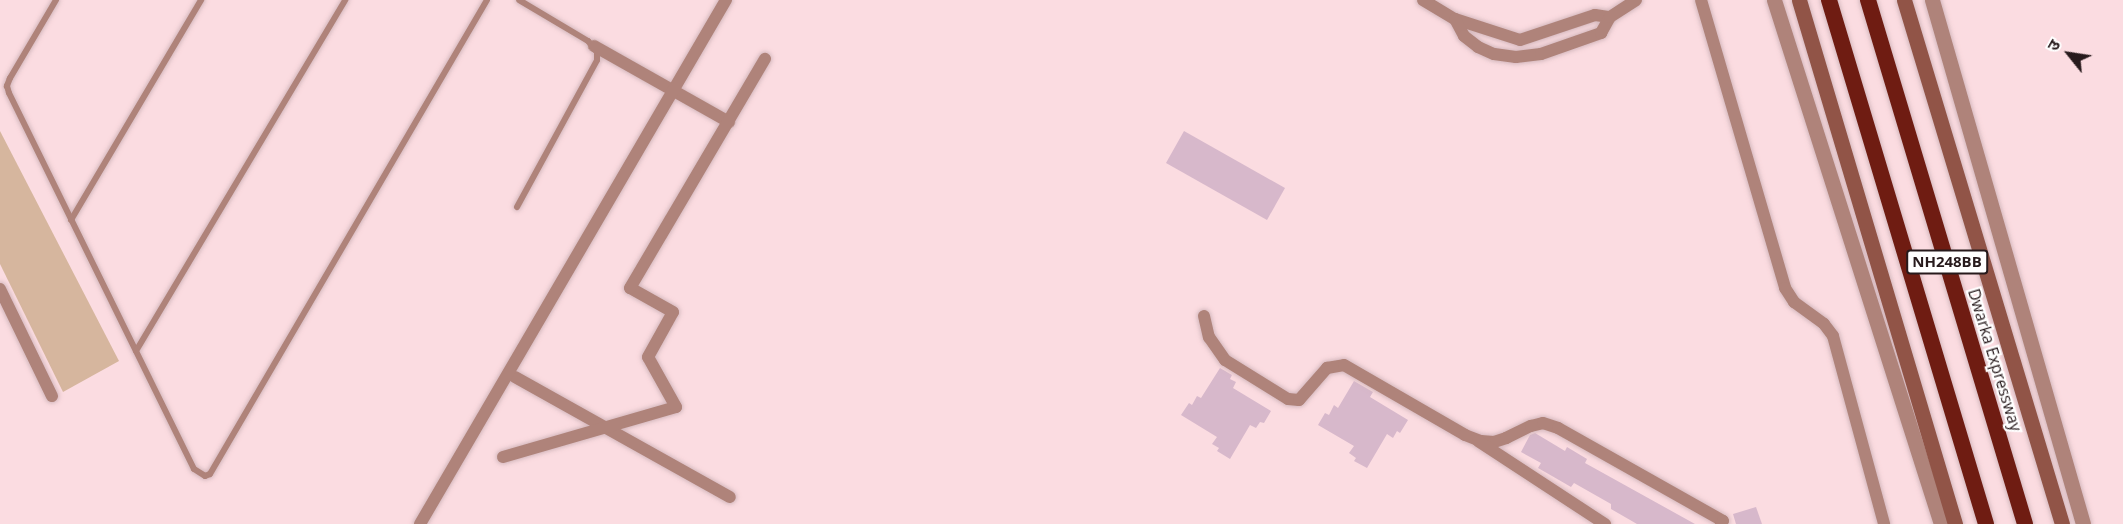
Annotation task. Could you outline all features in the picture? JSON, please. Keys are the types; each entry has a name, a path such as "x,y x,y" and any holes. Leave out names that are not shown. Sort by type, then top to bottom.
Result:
{"highway":[{"name":"NH248BB","path":"1829,0 1986,524"},
{"name":"Dwarka Expressway","path":"1868,0 2025,524"}],"main road":[{"path":"1799,0 1955,524"},
{"path":"1904,0 2062,524"}],"street":[{"path":"420,524 726,0"},
{"path":"1423,0 1455,19 1520,40 1595,15 1610,17"},
{"path":"1455,19 1464,36 1478,47 1494,54 1516,57 1540,54 1601,33 1610,17 1636,0"},
{"path":"1701,0 1785,288 1794,302 1824,324 1833,336 1884,524"},
{"path":"1774,0 1941,524"},
{"path":"1932,0 2083,524"},
{"path":"594,46 729,122"},
{"path":"503,457 676,407 648,357 673,312 630,288 765,59"},
{"path":"0,289 52,396"},
{"path":"1204,316 1209,337 1225,360 1288,399 1299,400 1321,372 1335,365 1344,365 1475,439 1605,524"},
{"path":"515,377 730,497"},
{"path":"1475,439 1494,441 1543,423 1558,428 1723,523"}],"lane":[{"path":"56,0 7,86 194,469 200,474 210,474 487,0"},
{"path":"71,220 201,0"},
{"path":"136,351 345,0"},
{"path":"517,207 597,60 594,46 519,0"}],"shaded area":[{"path":"0,131 119,361 63,392 0,264"}],"building":[{"path":"1184,131 1285,188 1267,220 1166,163"},
{"path":"1220,368 1232,375 1230,379 1236,382 1233,388 1271,411 1264,423 1260,422 1256,428 1250,425 1230,459 1217,451 1219,448 1212,444 1217,437 1181,415 1189,403 1192,405 1197,396 1201,398"},
{"path":"1354,381 1373,392 1370,397 1408,420 1400,433 1397,431 1393,438 1387,434 1367,468 1354,461 1356,458 1349,453 1354,446 1318,425 1325,413 1329,415 1334,405 1338,408"},
{"path":"1535,433 1565,451 1567,447 1587,459 1585,463 1695,524 1637,524 1611,509 1611,504 1574,483 1571,487 1538,468 1541,463 1521,452 1530,435"},
{"path":"1756,507 1762,524 1736,524 1733,514"}]}
